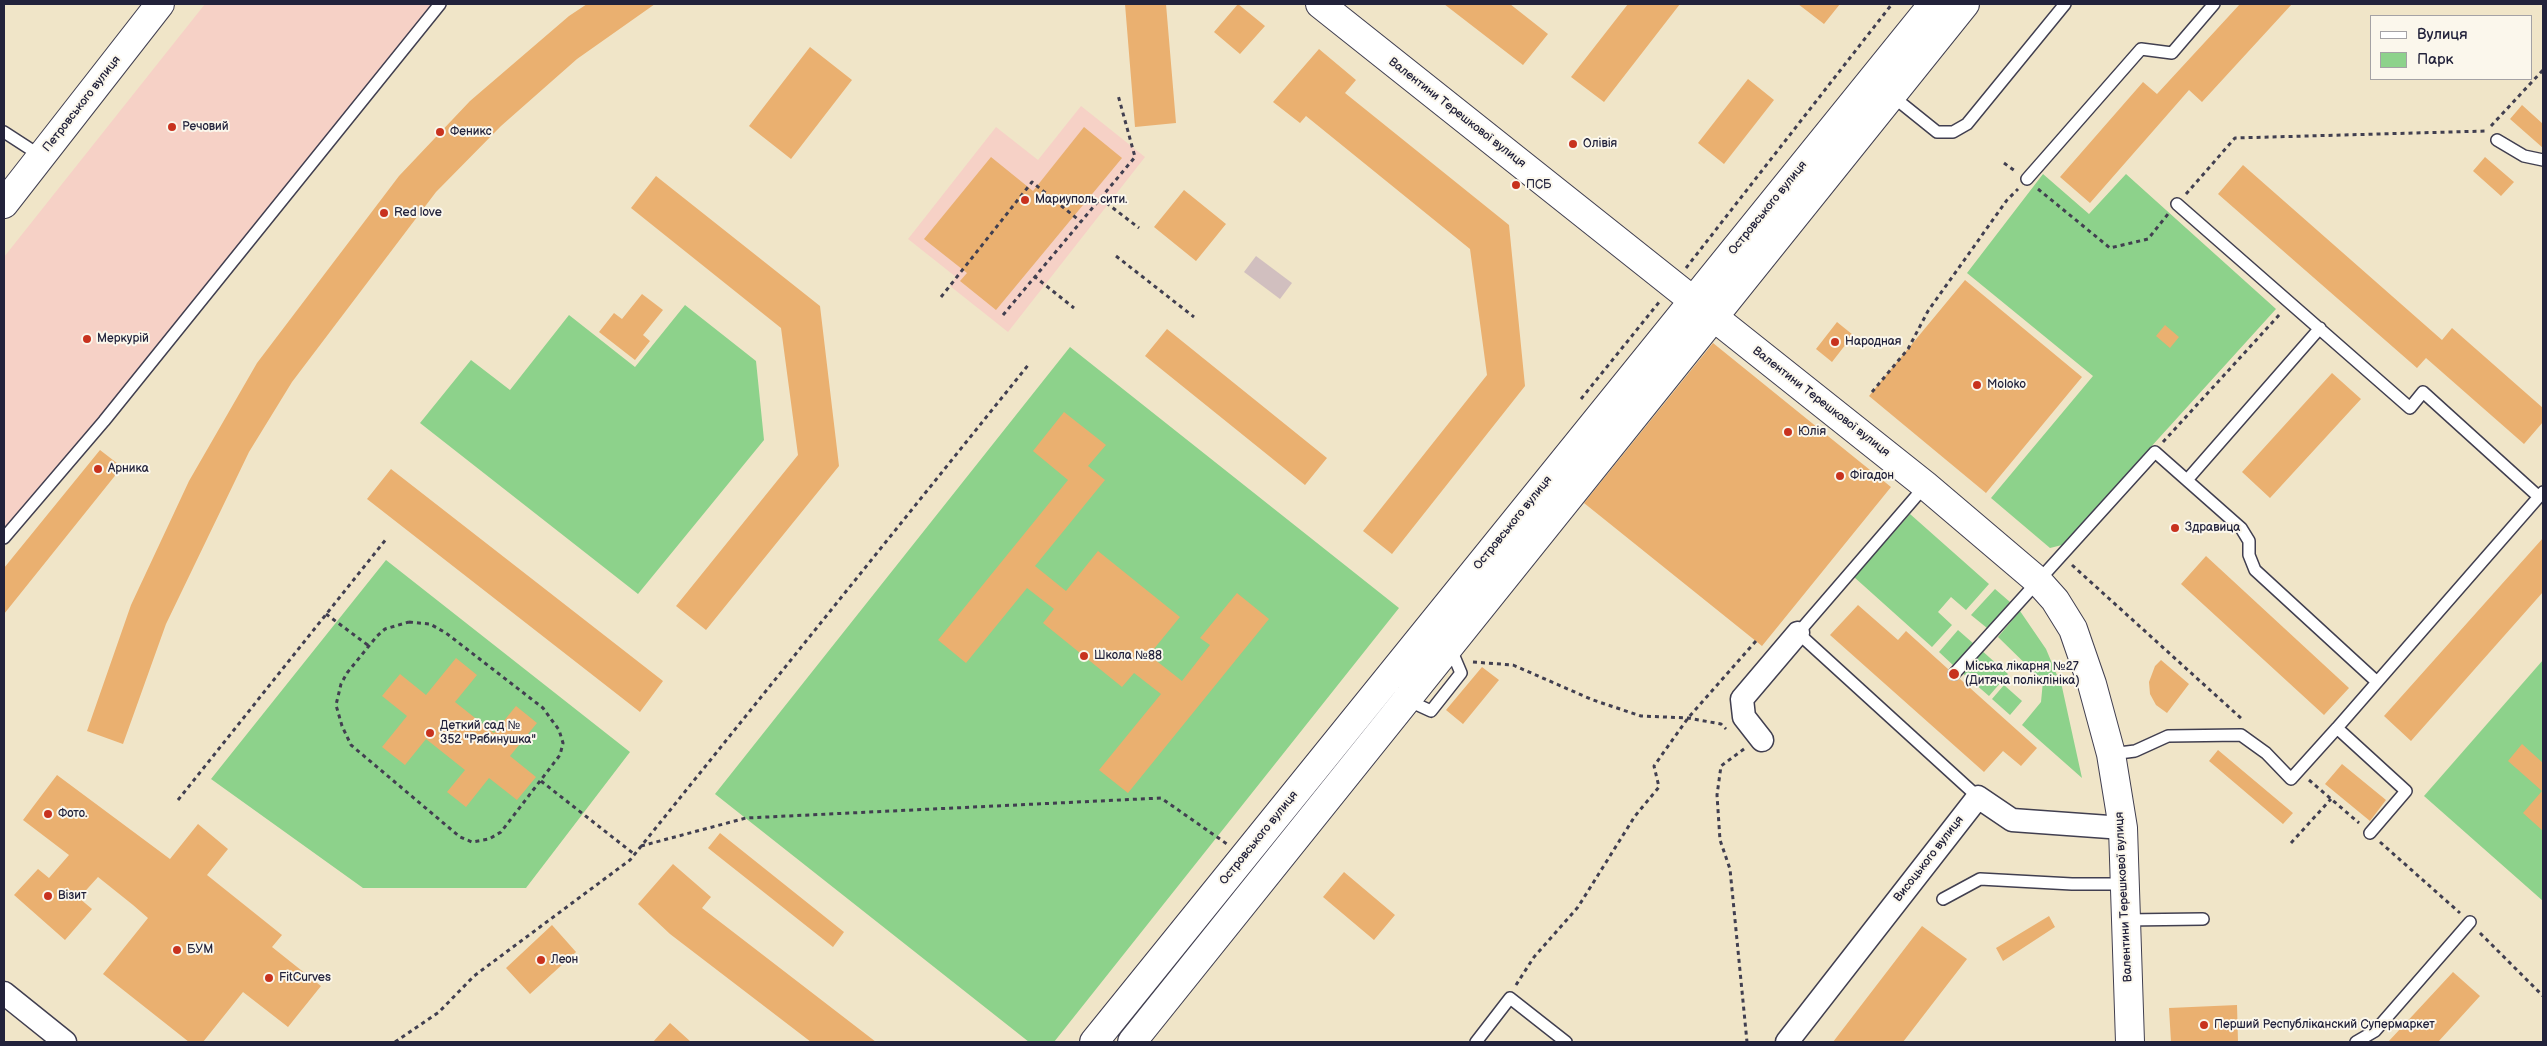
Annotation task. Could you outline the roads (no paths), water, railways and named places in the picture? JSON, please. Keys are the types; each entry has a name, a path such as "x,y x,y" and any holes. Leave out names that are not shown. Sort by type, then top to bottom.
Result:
{"street":[{"name":"Петровського вулиця","path":"4,204 160,4"},
{"name":"Валентини Терешкової вулиця","path":"1320,4 1926,485 2038,581 2054,600 2073,629 2092,684 2111,754 2123,828 2130,1042"},
{"name":"Островського вулиця","path":"1132,1042 1450,645 1932,4"},
{"name":"Островського вулиця","path":"1094,1042 1244,856 1703,308 1891,95 1965,4"},
{"path":"1751,741 1744,717 1742,699 1798,633"},
{"path":"1978,797 2012,820 2123,828"},
{"name":"Висоцького вулиця","path":"1786,1042 1978,797"},
{"path":"4,992 64,1042"}],"lane":[{"path":"4,538 104,421 440,4"},
{"path":"1891,95 1937,132 1953,132 1967,124 2065,4"},
{"path":"2027,179 2141,48 2172,53 2214,4"},
{"path":"4,132 42,156"},
{"path":"2497,140 2524,156 2543,160"},
{"path":"2111,754 2135,751 2168,736 2241,735 2266,753 2291,779 2541,494 2423,392 2410,408 2177,204"},
{"path":"2186,480 2320,328"},
{"path":"1954,674 2155,452 2241,528 2249,541 2249,555 2255,570 2377,682"},
{"path":"1926,485 1798,633 1978,797"},
{"path":"2337,728 2406,791 2370,833"},
{"path":"1942,900 1980,879 2072,884 2124,884"},
{"path":"2125,920 2203,919"},
{"path":"2356,1042 2375,1031 2470,922"},
{"path":"1476,1042 1510,998 1566,1042"}],"place":[{"name":"Речовий","path":"172,127"},
{"name":"Феникс","path":"440,132"},
{"name":"Олівія","path":"1573,144"},
{"name":"ПСБ","path":"1516,185"},
{"name":"Мариуполь сити.","path":"1025,200"},
{"name":"Red love","path":"384,213"},
{"name":"Меркурій","path":"87,339"},
{"name":"Народная","path":"1835,342"},
{"name":"Moloko","path":"1977,385"},
{"name":"Юлія","path":"1788,432"},
{"name":"Арника","path":"98,469"},
{"name":"Фігадон","path":"1840,476"},
{"name":"Здравица","path":"2175,528"},
{"name":"Школа №88","path":"1084,656"},
{"name":"Міська лікарня №27 (Дитяча поліклініка)","path":"1954,674"},
{"name":"Деткий сад № 352 \"Рябинушка\"","path":"430,733"},
{"name":"Фото.","path":"48,814"},
{"name":"Візит","path":"48,896"},
{"name":"БУМ","path":"177,950"},
{"name":"Леон","path":"541,960"},
{"name":"FitCurves","path":"269,978"},
{"name":"Перший Республiканский Супермаркет","path":"2204,1025"}]}
